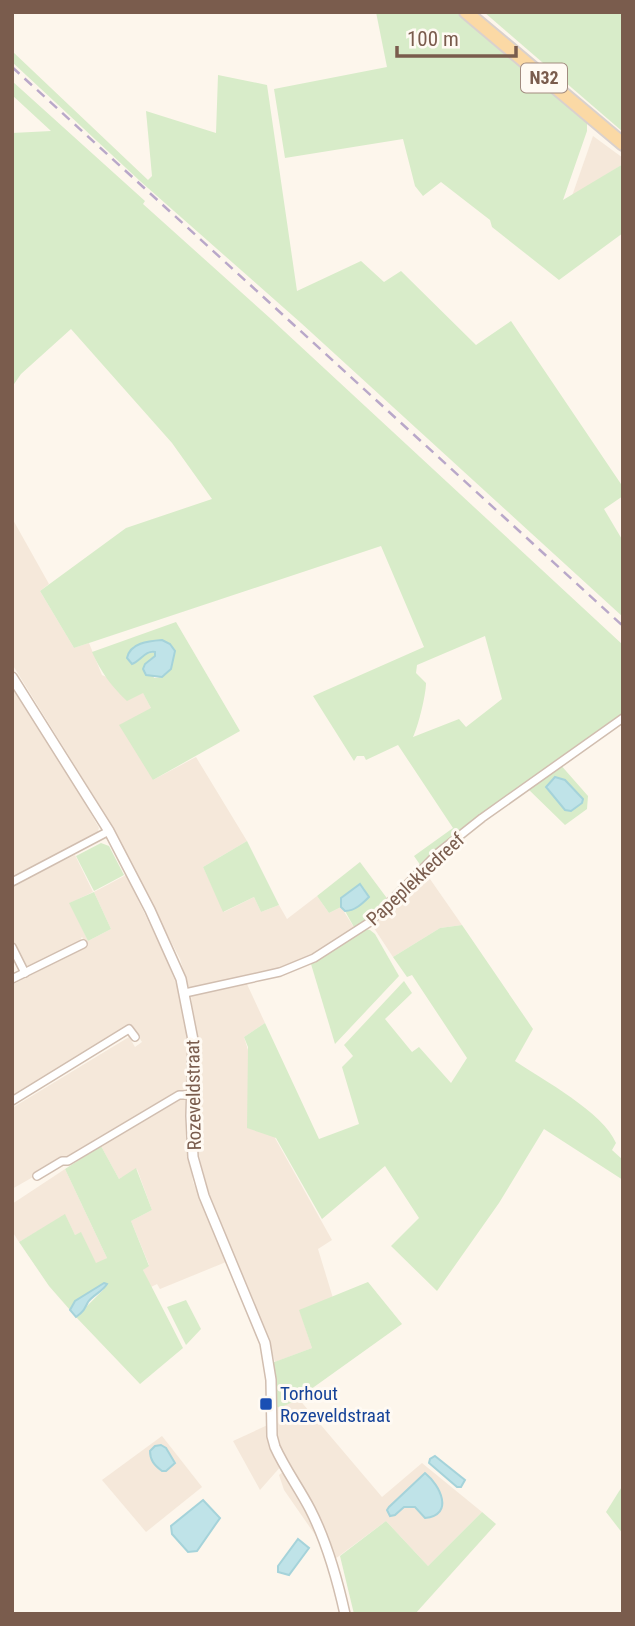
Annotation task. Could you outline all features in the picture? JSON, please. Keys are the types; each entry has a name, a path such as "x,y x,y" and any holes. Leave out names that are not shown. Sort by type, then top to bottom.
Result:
{"main road":[{"name":"N32","path":"466,12 623,144"}],"street":[{"name":"Rozeveldstraat","path":"12,677 109,831 177,968 185,993 193,1040 192,1143 196,1170 269,1359 275,1447 310,1508 322,1535 339,1585 345,1614"},
{"name":"Papeplekkedreef","path":"185,993 280,972 314,958 364,927 438,853 482,818 623,718"},
{"path":"12,882 109,831"},
{"path":"12,979 83,944"},
{"path":"12,947 25,972"},
{"path":"12,1101 129,1029 135,1037"},
{"path":"37,1176 62,1161 68,1161 179,1095 191,1095"}],"shaded area":[{"path":"593,136 623,158 623,164 572,196"},
{"path":"12,518 49,584 40,591 74,648 89,643 102,675 143,693 146,698 151,708 153,780 196,757 247,841 203,867 224,912 254,897 261,912 279,905 287,919 317,896 329,913 341,907 355,929 317,953 276,971 193,989 188,986 180,959 103,811 12,664"},
{"path":"12,685 46,735 99,828 97,834 12,876"},
{"path":"75,855 93,892 70,903 88,941 111,929 94,892 126,875 164,954 177,986 188,1034 187,1089 12,1189 12,1108 129,1037 135,1047 142,1042 131,1025 12,1097 12,985 87,946 82,937 78,943 29,967 26,965 12,938 12,886"},
{"path":"423,869 462,925 440,928 393,957 370,922"},
{"path":"246,982 265,1023 244,1037 275,1138 332,1240 318,1249 333,1298 300,1311 312,1348 275,1362 263,1324 208,1191 197,1147 197,1055 191,995"},
{"path":"185,1094 186,1138 193,1182 226,1262 160,1289 157,1284 151,1287 143,1270 149,1265 131,1221 152,1210 137,1169 119,1179 101,1146"},
{"path":"65,1169 107,1258 96,1264 81,1233 75,1235 65,1215 19,1242 12,1231 12,1204"},
{"path":"298,1398 382,1497 422,1463 482,1512 428,1566 386,1521 331,1562 321,1536 318,1539 284,1490 279,1475 286,1469 282,1465 260,1490 233,1441 272,1423 271,1407 293,1402"},
{"path":"162,1436 202,1487 146,1532 102,1480"}],"green space":[{"path":"376,12 457,12 587,122 587,131 563,200 623,164 623,233 559,280 441,182 423,196 415,186 403,139 285,158 274,89 387,67"},
{"path":"484,12 623,12 623,132"},
{"path":"12,51 148,180 152,176 146,111 216,133 218,75 267,85 297,291 361,261 384,282 401,271 476,345 511,321 623,487 623,496 604,509 623,541 623,617 301,323 140,181 12,62"},
{"path":"12,81 623,645 623,718 559,763 588,796 587,809 565,825 526,787 423,869 414,856 453,828 398,745 366,760 364,756 357,756 354,761 313,696 424,647 381,546 74,648 40,591 126,528 212,499 172,443 71,329 21,374 12,387 12,133 51,131 12,95","holes":["485,636 502,699 466,727 459,719 413,737 426,683 416,673 417,665"]},
{"path":"176,622 240,731 153,780 119,725 151,708 143,693 127,701 107,678 92,652","holes":["162,640 170,644 175,651 171,665 167,673 154,678 149,660 155,656 155,652 146,654 133,647"]},
{"path":"247,841 279,905 261,912 254,897 223,912 203,867"},
{"path":"101,843 109,846 124,875 94,891 76,856"},
{"path":"360,862 389,901 355,929 345,911 355,908 369,897 360,884 341,898 341,907 329,913 317,896"},
{"path":"94,892 111,929 88,941 69,903"},
{"path":"462,925 533,1029 515,1061 586,1108 609,1131 616,1143 612,1150 623,1160 623,1180 544,1129 499,1203 437,1291 391,1246 419,1218 385,1166 322,1219 276,1138 247,1128 248,1047 244,1037 265,1023 319,1139 359,1124 342,1067 353,1056 344,1045 404,981 412,993 385,1019 412,1052 419,1047 451,1083 467,1058 412,975 407,977 393,957 440,928"},
{"path":"365,929 375,934 399,976 335,1044 311,964"},
{"path":"101,1146 119,1179 136,1168 152,1210 131,1221 149,1266 143,1270 183,1348 140,1384 76,1317 106,1284 75,1301 70,1310 49,1286 19,1242 65,1214 75,1235 81,1232 96,1263 107,1258 65,1169"},
{"path":"368,1282 402,1324 293,1402 281,1407 271,1407 269,1364 312,1348 299,1310"},
{"path":"186,1300 201,1329 186,1345 167,1307"},
{"path":"623,1485 623,1534 606,1512"},
{"path":"482,1512 496,1524 415,1614 354,1614 340,1556 386,1521 428,1566"}],"water":[{"path":"162,640 170,644 175,651 171,669 162,677 146,675 143,669 155,656 155,652 132,664 127,658 136,646"},
{"path":"555,777 565,780 583,799 582,803 571,811 565,810 546,787"},
{"path":"360,884 369,897 355,908 345,911 341,907 341,898"},
{"path":"104,1283 107,1284 76,1317 70,1310 75,1301"},
{"path":"155,1446 166,1448 175,1463 166,1471 157,1467 150,1454"},
{"path":"435,1456 465,1480 461,1487 457,1487 429,1463"},
{"path":"425,1473 440,1492 440,1511 425,1518 415,1507 404,1507 390,1516 387,1510 389,1507"},
{"path":"203,1500 220,1518 197,1551 188,1552 172,1534 171,1526"},
{"path":"298,1539 309,1548 289,1575 278,1572 278,1566"}],"railway":[{"path":"12,67 623,626"}],"place":[{"name":"Torhout Rozeveldstraat","path":"266,1404"}]}
